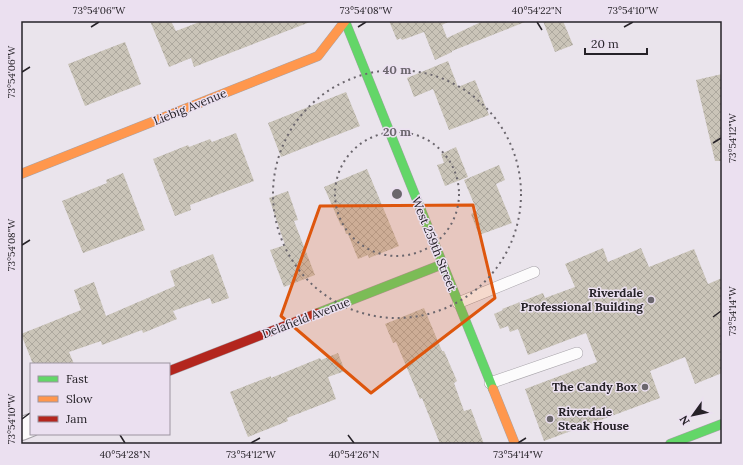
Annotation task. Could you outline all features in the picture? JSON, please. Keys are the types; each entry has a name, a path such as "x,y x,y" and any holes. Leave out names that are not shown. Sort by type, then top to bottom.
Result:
{"street":[{"name":"Liebig Avenue","path":"21,174 318,56 345,21"},
{"name":"West 259th Street","path":"345,21 515,444"},
{"name":"Delafield Avenue","path":"170,371 443,264"},
{"path":"670,444 722,424"}],"lane":[{"path":"458,303 534,272"},
{"path":"490,383 577,353"}],"highlighted area":[{"path":"473,205 495,298 371,393 281,316 320,206"}],"building":[{"path":"150,21 171,21 176,31 202,21 310,22 194,67 191,58 169,67"},
{"path":"389,21 448,21 442,25 447,38 483,21 525,22 452,51 435,60 424,32 402,40 401,38 397,40"},
{"path":"543,21 563,21 573,45 555,52"},
{"path":"125,42 141,84 85,106 68,64"},
{"path":"448,61 458,87 475,80 489,115 449,130 433,89 414,97 407,78"},
{"path":"722,74 722,161 715,161 696,80"},
{"path":"346,92 360,126 281,157 268,123"},
{"path":"236,133 254,181 190,205 191,210 175,216 153,159 188,145 189,147 210,139 212,142"},
{"path":"456,147 468,177 445,186 437,165 444,163 441,154"},
{"path":"499,165 505,180 496,184 512,223 479,235 471,214 477,211 464,180"},
{"path":"367,169 399,246 369,258 368,255 358,259 348,234 346,234 343,225 341,226 324,187"},
{"path":"123,173 145,230 83,253 62,201 107,183 106,180"},
{"path":"288,191 298,220 294,221 315,275 284,287 270,250 285,245 269,198"},
{"path":"603,248 608,262 641,248 649,267 694,249 708,284 722,278 722,373 695,384 685,357 650,371 660,398 544,441 525,389 597,362 586,333 528,355 518,329 510,332 508,326 500,329 494,314 503,310 502,309 543,293 545,298 575,287 565,264"},
{"path":"213,254 229,298 212,304 210,298 173,311 177,319 143,333 142,330 102,345 101,341 69,352 74,363 33,363 21,334 81,310 74,290 94,282 106,316 175,286 170,271"},
{"path":"424,308 442,351 444,351 457,381 454,383 464,411 471,409 484,444 440,444 422,398 420,399 396,342 393,343 385,324"},
{"path":"338,353 345,371 328,377 336,399 287,418 288,421 248,437 230,392 271,376 271,378 320,358 321,360"}],"traffic: fast":[{"path":"345,21 493,389"},
{"path":"318,313 443,264"},
{"path":"670,444 722,424"}],"traffic: slow":[{"path":"21,174 318,56 345,21"},
{"path":"493,389 515,444"}],"traffic: jam":[{"path":"170,371 318,313"}],"place":[{"name":"Riverdale Professional Building","path":"651,300"},
{"name":"The Candy Box","path":"645,387"},
{"name":"Riverdale Steak House","path":"550,419"}]}
